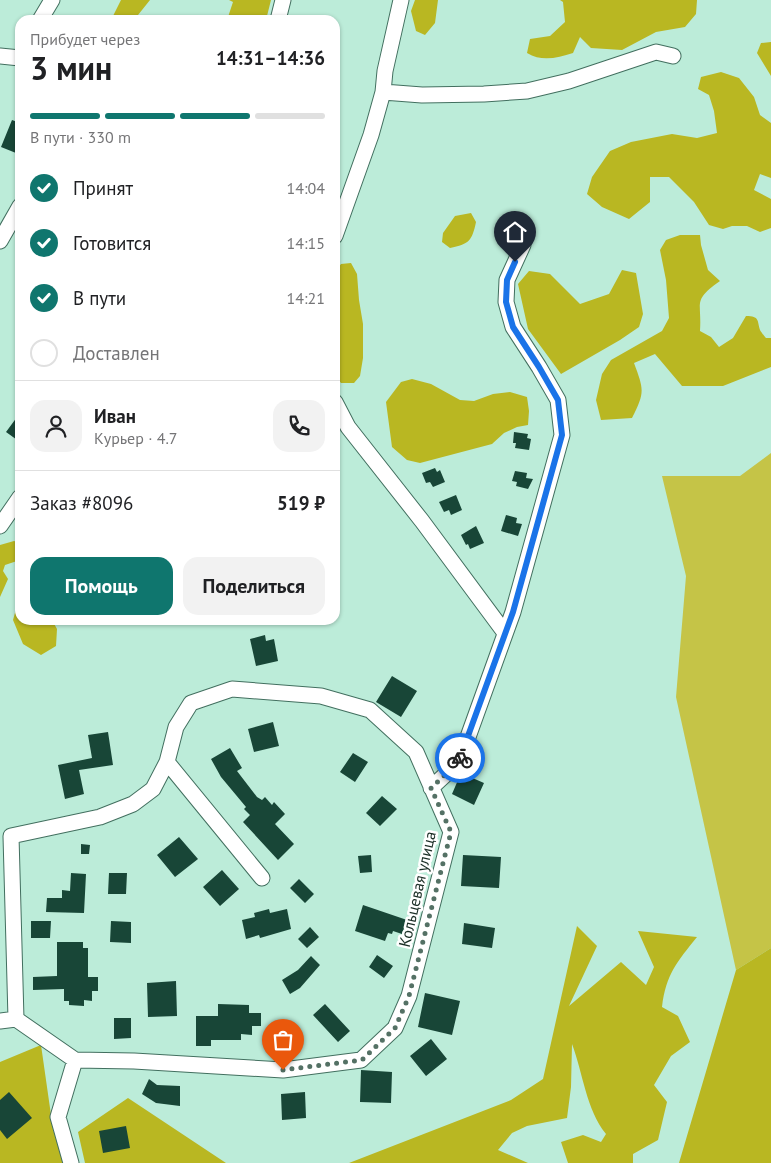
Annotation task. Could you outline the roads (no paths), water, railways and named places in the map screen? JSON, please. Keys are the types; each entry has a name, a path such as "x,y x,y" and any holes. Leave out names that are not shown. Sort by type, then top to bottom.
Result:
{"street":[{"path":"43,15 52,0"},
{"path":"279,15 283,0"},
{"path":"340,222 384,92 385,71 401,0"},
{"path":"384,92 422,95 527,91 569,82 656,52 673,56"},
{"path":"0,56 15,58"},
{"path":"0,241 15,215"},
{"path":"431,788 459,762 513,612 562,435 558,400 513,327 506,302 507,280 523,245"},
{"path":"340,410 354,434 422,521 505,633"},
{"path":"0,526 15,504"},
{"name":"Кольцевая улица","path":"16,1019 6,836 100,816 133,804 153,788 166,762 176,727 191,703 232,690 321,696 370,710 416,752 451,832 405,1004 395,1028 362,1060 283,1070 134,1061 75,1060"},
{"path":"166,762 262,878"},
{"path":"0,1021 16,1019 75,1060 58,1117 71,1163"}]}
